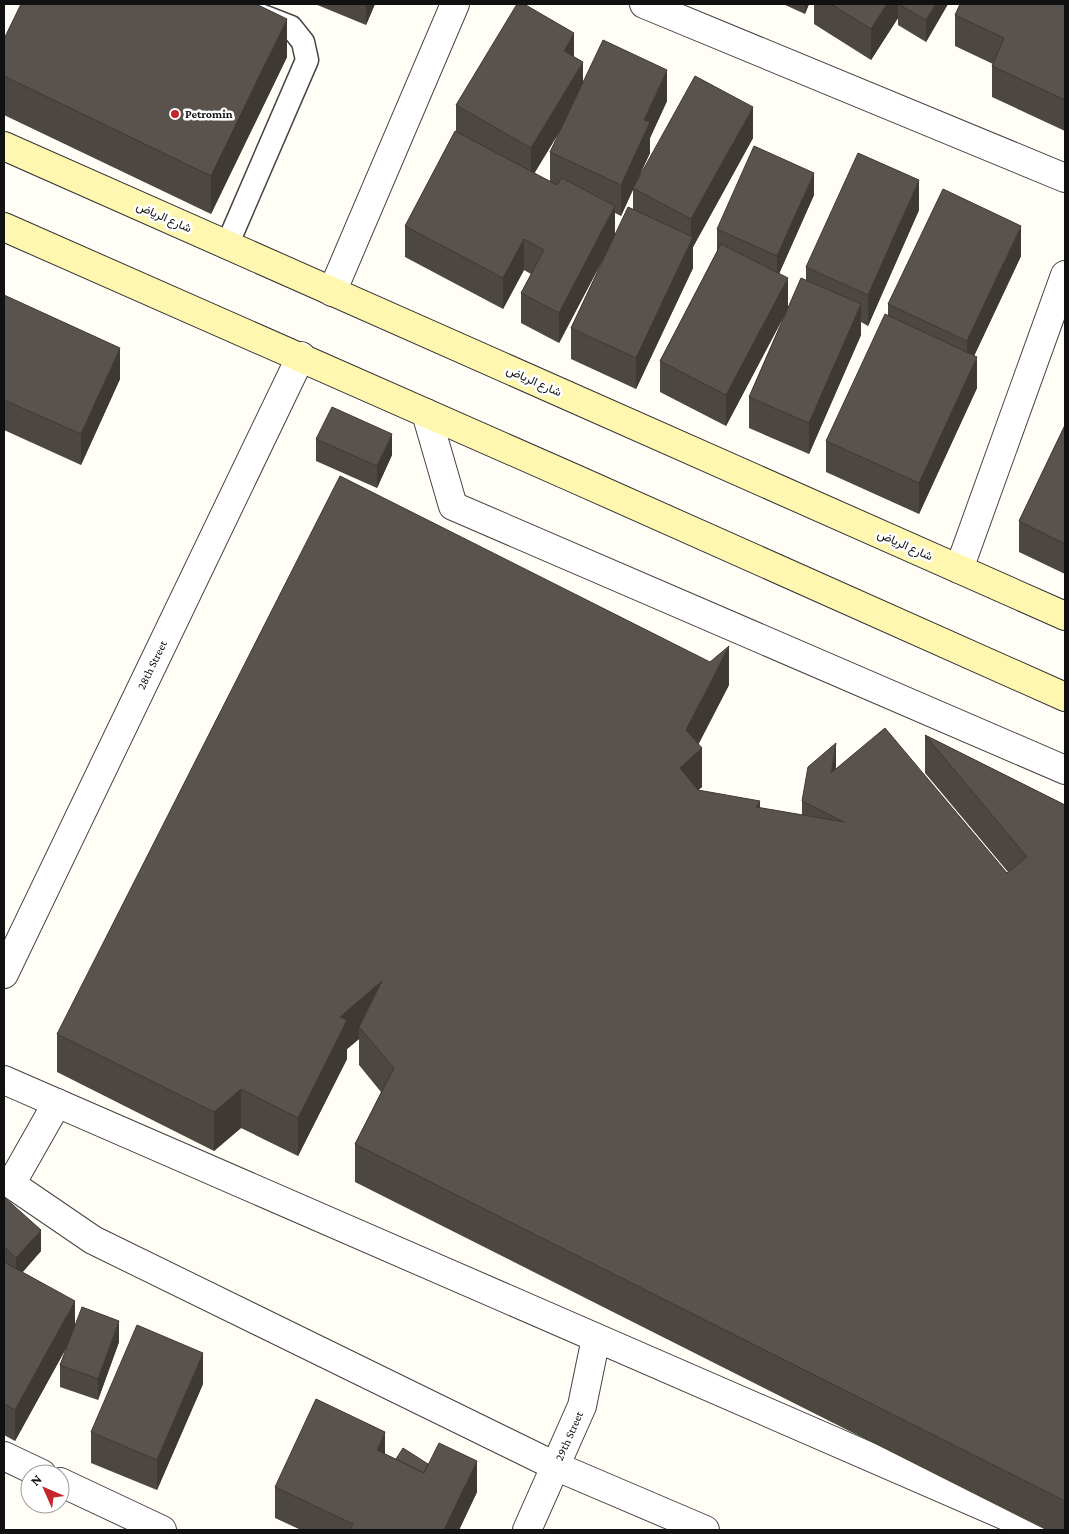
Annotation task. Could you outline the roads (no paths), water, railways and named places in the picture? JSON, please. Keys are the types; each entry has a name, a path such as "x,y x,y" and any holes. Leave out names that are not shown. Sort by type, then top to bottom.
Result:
{"main road":[{"name":"شارع الرياض","path":"4,146 1065,616"},
{"path":"4,227 301,356 1065,697"}],"street":[{"path":"332,292 455,4"},
{"path":"644,4 1065,178"},
{"path":"959,569 1065,274"},
{"name":"28th Street","path":"4,974 301,356"},
{"path":"426,413 453,506 1065,770"},
{"path":"4,1080 1038,1530"},
{"path":"57,1103 11,1184 93,1240 555,1466 706,1530"},
{"name":"29th Street","path":"527,1530 582,1406 596,1338"},
{"path":"4,1456 21,1464"},
{"path":"70,1487 162,1530"}],"lane":[{"path":"227,246 307,60 303,42 291,27 232,4"}],"place":[{"name":"Petromin","path":"175,114"}]}
